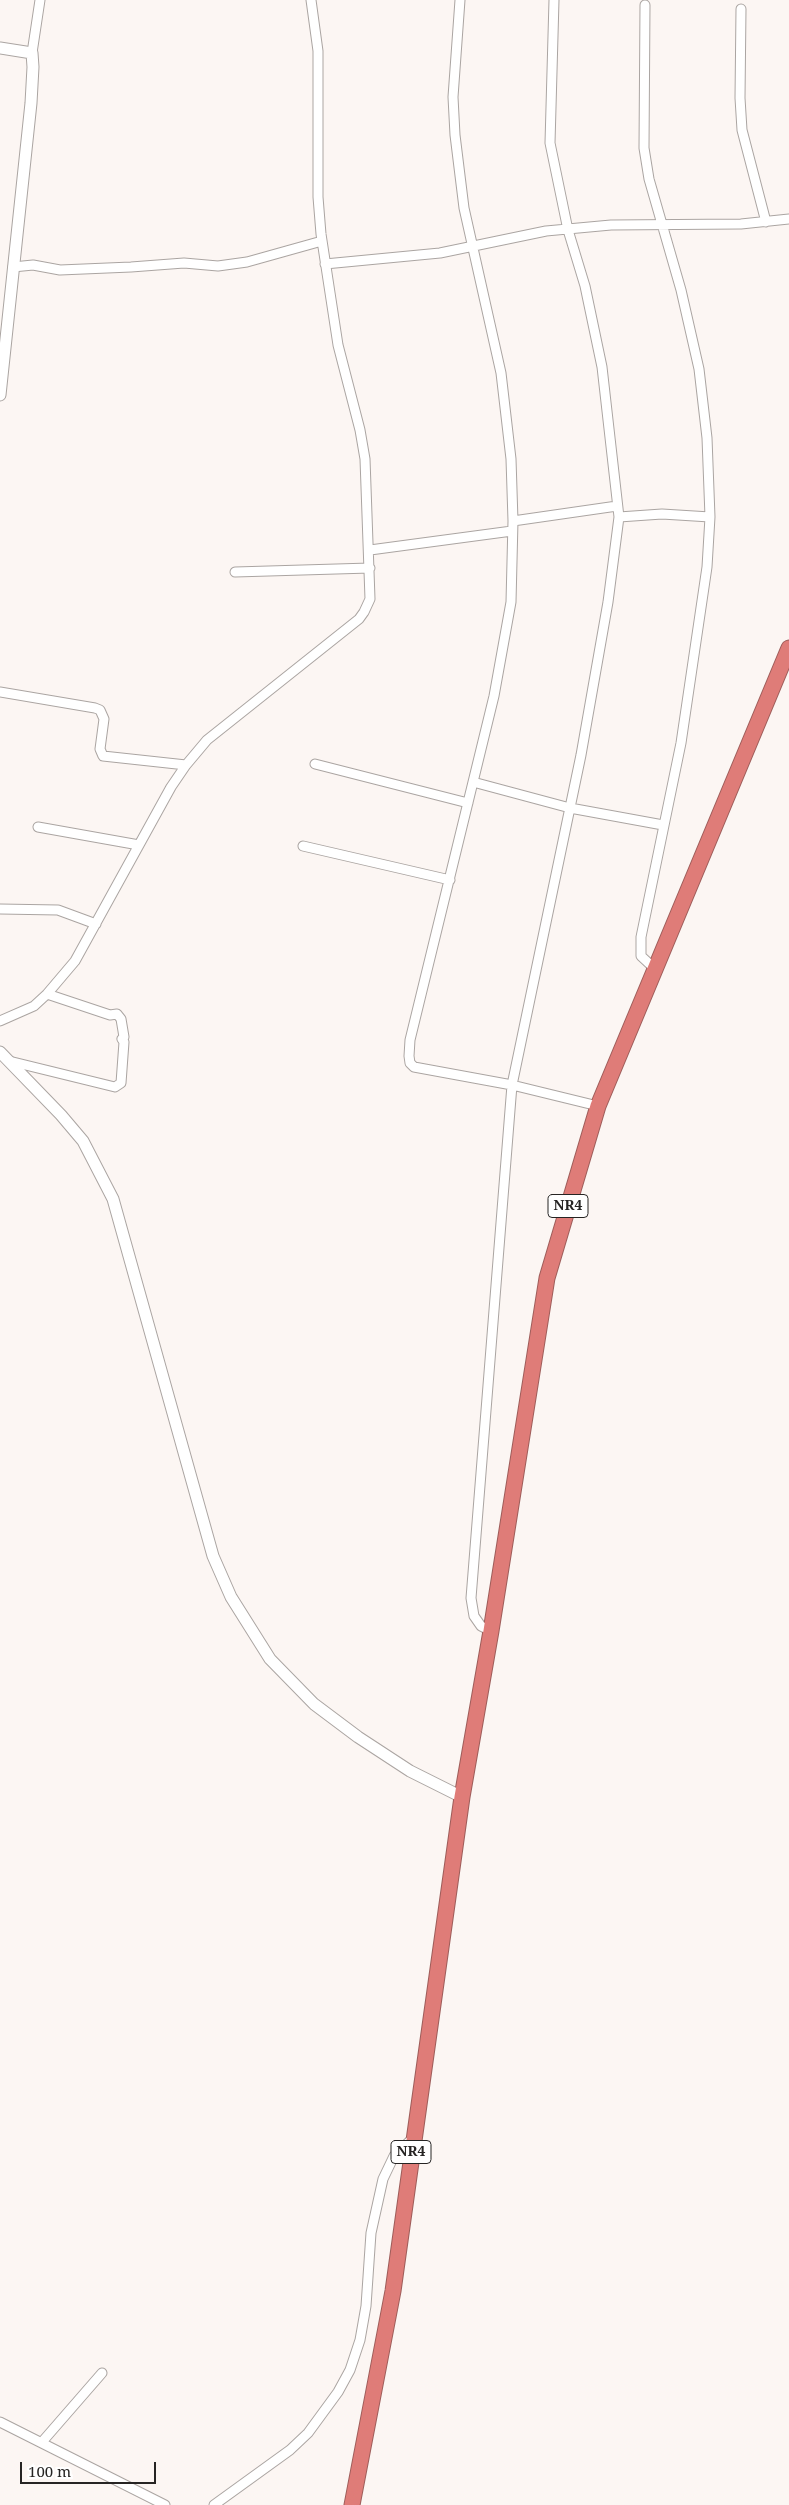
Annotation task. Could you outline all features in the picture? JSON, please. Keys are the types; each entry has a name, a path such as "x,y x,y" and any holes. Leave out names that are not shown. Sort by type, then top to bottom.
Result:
{"highway":[{"name":"NR4","path":"352,2505 393,2290 462,1797 492,1632 547,1278 598,1106 789,648"}],"street":[{"path":"0,395 31,103 32,54 40,0"},
{"path":"0,1021 34,1006 47,994 74,962 186,765 221,728 359,619 370,598 370,550 365,459 360,430 338,345 322,240 318,197 318,51 311,0"},
{"path":"460,0 453,97 455,135 460,183 472,248 501,373 511,459 513,521 511,602 494,696 410,1040 410,1062 414,1067 512,1085 598,1106"},
{"path":"492,1632 481,1626 474,1616 471,1598 512,1085 570,808 608,602 619,517 602,367 585,286 568,230 550,143 554,0"},
{"path":"645,5 644,148 649,179 664,225 699,369 707,438 710,517 708,567 681,742 663,825 640,950 643,959 655,969"},
{"path":"741,10 740,98 742,130 766,222"},
{"path":"0,48 32,54"},
{"path":"325,264 440,253 472,248 539,232 611,225 766,222 789,219"},
{"path":"13,267 33,265 60,270 131,268 184,263 218,266 246,262 322,240"},
{"path":"513,521 617,506"},
{"path":"619,517 662,514 710,517"},
{"path":"370,550 512,531"},
{"path":"235,572 370,568"},
{"path":"0,692 100,710 104,719 100,749 103,756 186,765"},
{"path":"315,764 468,803"},
{"path":"473,782 570,808 663,825"},
{"path":"38,827 139,845"},
{"path":"304,846 450,880"},
{"path":"0,909 58,910 96,924"},
{"path":"9,1061 115,1087 121,1083 124,1042 122,1038 124,1037 121,1019 117,1014 110,1015 47,994"},
{"path":"0,1052 61,1115 83,1141 112,1199 208,1539 231,1597 270,1658 314,1704 358,1737 410,1771 462,1797"},
{"path":"214,2505 290,2450 313,2427 338,2392 350,2370 360,2340 366,2306 371,2233 383,2179 394,2156 413,2138"},
{"path":"42,2442 102,2373"},
{"path":"0,2422 165,2505"}]}
